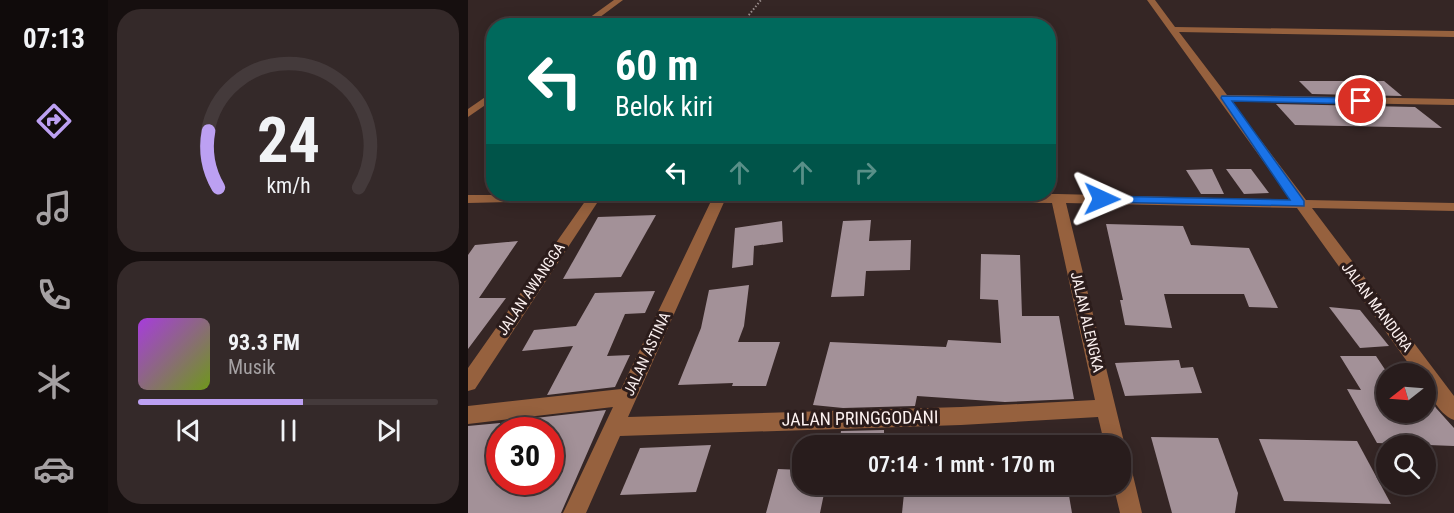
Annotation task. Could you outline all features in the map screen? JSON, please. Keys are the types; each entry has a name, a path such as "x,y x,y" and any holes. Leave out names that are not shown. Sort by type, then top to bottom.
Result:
{"street":[{"path":"593,18 619,0"},
{"name":"JALAN MANDURA","path":"1151,0 1226,98 1299,204 1454,411"},
{"path":"1172,30 1454,34"},
{"path":"1226,98 1454,102"},
{"path":"468,114 486,100"},
{"path":"468,199 486,198"},
{"path":"1058,198 1454,207"},
{"name":"JALAN ALENGKA","path":"1058,198 1113,435"},
{"name":"JALAN AWANGGA","path":"468,383 592,201"},
{"name":"JALAN ASTINA","path":"574,513 718,201"},
{"path":"468,415 626,397"},
{"name":"JALAN PRINGGODANI","path":"613,427 962,416 1107,408"},
{"path":"1127,495 1131,513"}],"path":[{"path":"746,18 761,0"}],"building":[{"path":"1299,81 1384,81 1402,96 1312,94"},
{"path":"1276,104 1415,107 1442,128 1295,125"},
{"path":"1212,169 1224,194 1201,194 1186,170"},
{"path":"1226,169 1251,169 1269,193 1244,194"},
{"path":"656,215 621,277 563,279 598,217"},
{"path":"871,220 869,241 911,240 910,270 866,271 864,296 831,297 843,221"},
{"path":"782,221 783,242 754,246 753,265 732,268 735,228"},
{"path":"1106,224 1183,226 1191,245 1249,248 1278,308 1249,307 1244,294 1164,294 1172,328 1125,325 1120,300 1123,300"},
{"path":"518,241 479,298 506,298 468,349 468,255 475,245"},
{"path":"981,254 1020,255 1022,316 1059,316 1074,399 1005,402 917,396 915,406 843,408 813,405 830,342 946,347 948,340 1001,343 998,300 980,299"},
{"path":"749,285 744,326 738,342 780,342 766,386 732,386 733,383 678,385 701,328 709,290"},
{"path":"655,291 645,313 625,314 607,356 630,355 615,387 547,395 573,346 522,351 534,330 576,326 595,293"},
{"path":"1329,307 1360,310 1389,346 1360,348"},
{"path":"1340,356 1376,356 1381,363 1376,363 1376,423 1436,423 1436,408 1454,428 1454,446 1436,445 1436,435 1376,435 1376,441 1347,389 1361,390"},
{"path":"1179,360 1181,368 1193,367 1202,393 1125,396 1115,363"},
{"path":"606,410 561,513 468,513 468,426 486,424 486,495 564,495 564,417 544,417"},
{"path":"884,430 884,435 840,435 841,431"},
{"path":"1151,437 1218,438 1238,493 1235,513 1172,513"},
{"path":"1259,439 1357,441 1376,476 1376,495 1386,495 1391,504 1284,501"},
{"path":"711,445 696,492 620,495 640,448"},
{"path":"778,469 792,470 792,495 824,495 820,513 766,513"},
{"path":"904,495 1069,495 1072,513 902,513"}],"route":[{"path":"1102,199 1299,204 1226,98 1361,101"}]}
